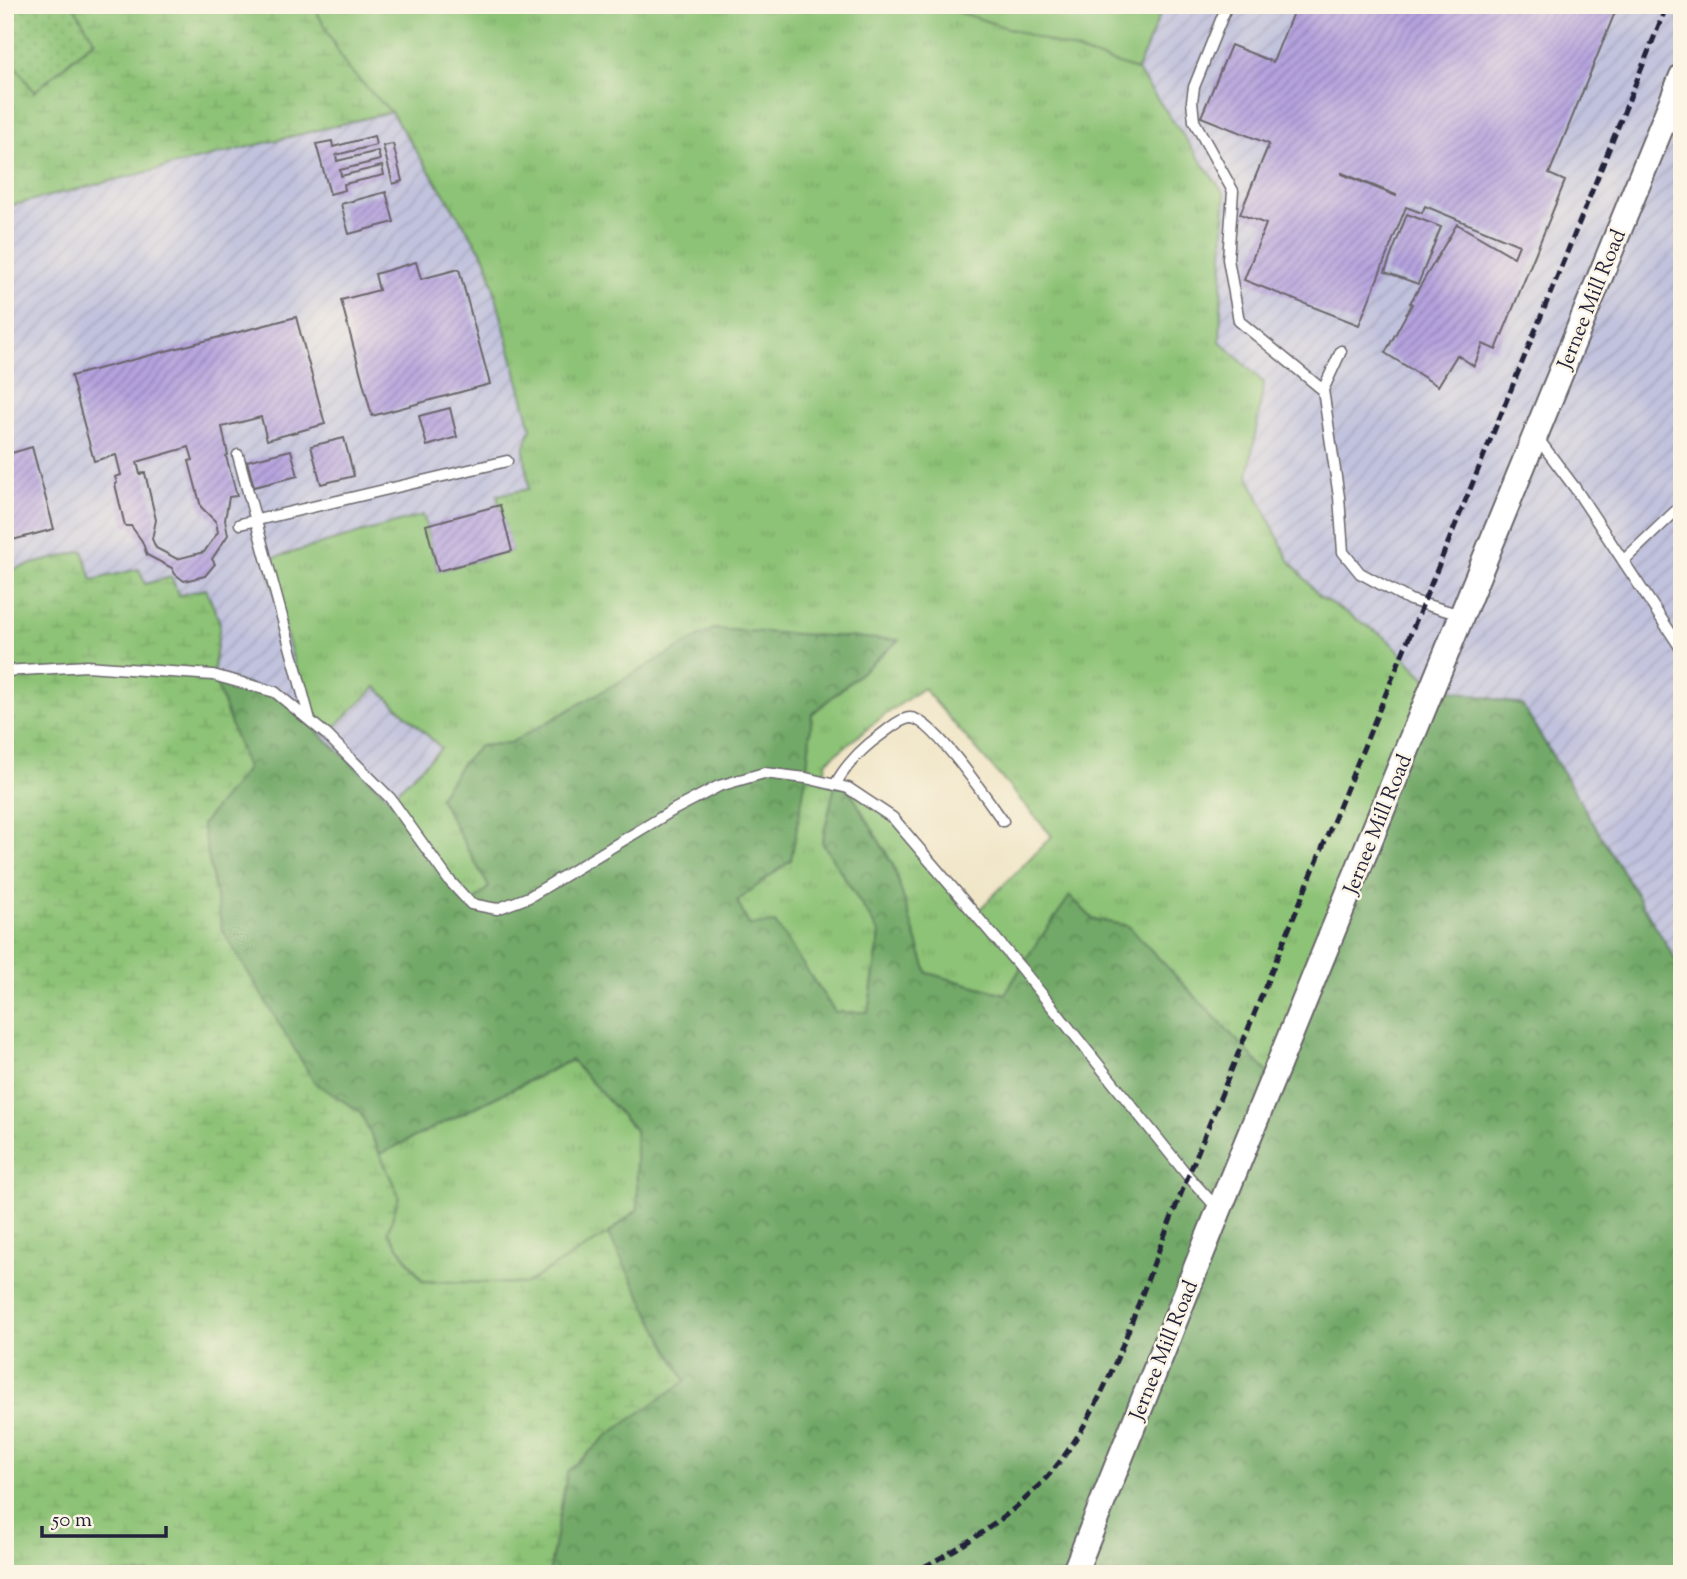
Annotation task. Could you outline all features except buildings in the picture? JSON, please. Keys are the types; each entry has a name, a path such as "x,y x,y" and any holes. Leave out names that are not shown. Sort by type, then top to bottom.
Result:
{"street":[{"name":"Jernee Mill Road","path":"1074,1574 1461,615 1674,105 1682,76"}],"lane":[{"path":"1227,5 1194,87 1192,102 1195,121 1233,191 1228,259 1239,321 1323,390"},
{"path":"1341,351 1323,390 1339,497 1343,552 1360,572 1410,600 1461,615"},
{"path":"1535,436 1575,488 1682,650"},
{"path":"239,455 310,721"},
{"path":"240,524 507,461"},
{"path":"1623,561 1682,505"},
{"path":"5,671 87,666 213,676 275,692 310,721 390,799 448,879 471,904 497,909 529,897 675,809 719,786 764,774 806,778 848,789 893,818 1020,967 1188,1176 1219,1210"},
{"path":"835,785 845,768 864,746 900,721 919,719 941,738 1003,821"}],"shaded area":[{"path":"1164,5 1682,5 1682,970 1522,705 1433,686 1385,637 1319,596 1289,560 1248,476 1264,383 1220,341 1225,195 1137,70"},
{"path":"391,112 592,423 510,743 480,746 461,765 439,797 408,823 213,675 179,595 145,584 139,569 91,580 83,551 5,571 5,207"}],"green space":[{"path":"5,5 73,5 94,40 34,92 5,50"},
{"path":"73,5 313,5 347,68 391,112 5,207 5,50 34,92 94,41"},
{"path":"313,5 937,5 1137,70 1225,195 1220,341 1264,383 1248,476 1289,560 1319,596 1385,637 1433,686 1273,1079 1128,926 1093,919 1070,897 1005,994 927,973 893,865 848,788 893,818 975,914 1052,836 923,688 827,761 822,782 835,785 822,842 880,934 868,1012 835,1012 775,924 749,926 736,901 806,778 812,714 898,641 510,743 480,746 461,765 439,797 489,887 471,904 390,798 441,748 376,687 327,735 310,721 266,560 423,515 438,571 511,551 497,495 529,489 524,450 531,428 486,259 391,112 347,68"},
{"path":"937,5 1164,5 1137,70"},
{"path":"83,551 92,580 139,569 145,584 171,577 179,595 206,589 220,623 213,676 247,769 202,824 222,930 315,1083 360,1112 399,1196 388,1232 422,1281 525,1284 608,1234 685,1381 608,1435 567,1472 549,1574 5,1574 5,571"},
{"path":"713,629 899,640 812,714 806,778 791,860 737,901 749,925 775,923 835,1012 868,1012 880,934 822,842 835,785 848,788 893,865 927,973 1005,994 1070,896 1093,919 1128,926 1273,1078 1433,686 1522,705 1682,970 1682,1574 549,1574 567,1472 608,1435 685,1381 608,1234 638,1209 635,1130 571,1060 380,1154 360,1112 315,1083 222,930 202,824 247,769 213,675 275,692 390,799 472,903 489,887 439,797 461,765 480,746 510,743"},
{"path":"572,1060 635,1130 638,1209 608,1234 525,1284 423,1281 388,1232 399,1196 380,1154"}],"railway":[{"path":"910,1574 977,1536 1036,1489 1069,1449 1097,1401 1120,1351 1198,1151 1667,5"}]}
